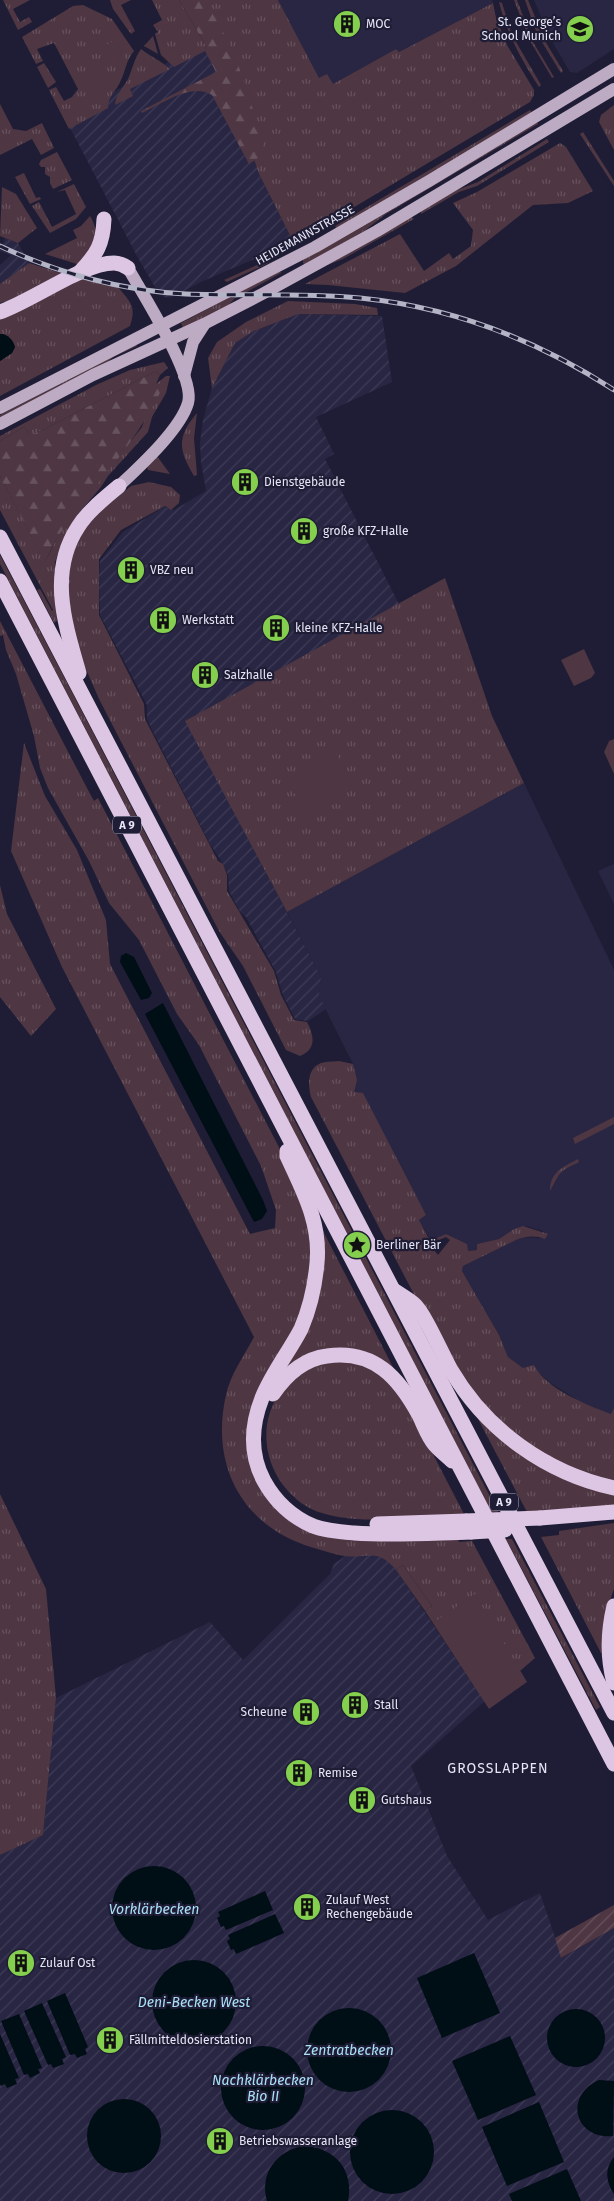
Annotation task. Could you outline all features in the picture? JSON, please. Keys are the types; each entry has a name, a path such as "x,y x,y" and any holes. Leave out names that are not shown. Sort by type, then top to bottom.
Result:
{"highway":[{"path":"79,273 93,258 100,246 104,235 104,219"},
{"path":"0,312 25,302 79,273 114,263 128,268"},
{"path":"83,694 80,674 65,626 61,600 62,567 69,543 79,526 119,486"},
{"name":"A 9","path":"0,537 614,1713"},
{"name":"A 9","path":"0,581 614,1764"},
{"path":"287,1135 287,1156 310,1204 315,1221 318,1262 309,1310 300,1330 268,1385 255,1416 253,1445 257,1468 271,1495 289,1512 314,1526 328,1530 402,1535 469,1526"},
{"path":"394,1291 415,1304 452,1372 470,1398 498,1428 538,1458 563,1470 614,1488"},
{"path":"459,1467 434,1444 408,1396 393,1377 377,1364 364,1359 334,1355 321,1357 300,1366 283,1379 267,1402 261,1437 263,1457 269,1474 281,1493 295,1505 314,1516 333,1521 371,1524 469,1526 614,1520"},
{"path":"541,1523 614,1512"},
{"path":"614,1606 609,1640 609,1657 614,1683"}],"main road":[{"name":"HEIDEMANNSTRASSE","path":"0,408 315,247 429,181 614,69"},
{"path":"0,424 93,375 204,324 377,231 614,88"},
{"path":"289,260 296,275"},
{"path":"119,486 158,446 185,411 189,402 189,390 168,340 128,268"},
{"path":"184,376 193,342 204,324"}],"shaded area":[{"name":"MOC","path":"278,0 492,0 493,3 399,52 396,49 333,84 319,78"},
{"name":"St. George’s School Munich","path":"534,0 614,0 614,49 577,73 570,72 550,38"},
{"path":"213,38 259,174 294,243 268,256 259,257 203,281 170,298 164,297 155,287 138,258 65,118"},
{"path":"5,238 18,243 29,263 0,284 0,265 11,255 0,251"},
{"path":"298,314 382,316 392,382 316,417 334,454 325,459 399,604 186,721 321,977 319,996 326,1009 308,1021 295,1019 283,995 276,972 246,917 240,912 229,891 228,875 223,864 210,844 151,728 147,719 147,705 100,615 99,578 100,561 123,532 164,507 174,510 206,491 200,443 203,420 212,388 235,343 254,331"},
{"path":"524,783 614,970 614,1408 611,1415 579,1401 549,1382 536,1370 523,1368 508,1357 499,1335 462,1271 463,1266 522,1237 542,1238 543,1231 526,1226 514,1229 499,1239 477,1244 477,1250 467,1251 467,1244 446,1234 431,1241 419,1220 426,1215 354,1092 353,1064 319,996 321,977 287,912"},
{"path":"614,864 614,904 598,871"},
{"path":"375,1555 386,1559 396,1570 485,1701 411,1766 447,1856 488,1920 540,1893 562,1958 614,1928 614,2201 0,2201 0,1855 43,1835 56,1698 210,1622 243,1660 330,1574 334,1564 345,1556"}],"green space":[{"path":"3,0 30,0 13,9 20,22 29,17 32,22 18,30"},
{"path":"110,0 131,0 121,5 135,31 131,34 113,9"},
{"path":"152,0 179,0 206,46 205,51 174,67 161,55 155,34 158,32 153,25 162,20"},
{"path":"179,0 207,0 236,58 267,152 249,164 212,95 195,91 186,93 142,113 141,111 216,72 205,51 206,46"},
{"path":"194,0 278,0 319,78 327,74 333,84 396,49 399,52 493,3 496,18 507,45 534,90 534,95 530,102 294,243 259,174 213,38"},
{"path":"514,0 517,0 533,42 554,77 552,78 529,39"},
{"path":"525,0 528,0 545,41 563,71 561,73 537,34"},
{"path":"499,2 502,3 512,35 541,85 539,87 515,46"},
{"path":"83,5 112,19 134,51 119,84 109,100 108,108 69,129 49,90 56,87 64,101 72,97 78,89 54,43 37,49 43,61 36,64 22,37 73,6"},
{"path":"153,36 158,54 144,46"},
{"path":"115,40 125,59 124,67 119,70 106,45"},
{"path":"141,49 170,69 130,89 133,96 115,105 118,94 128,79"},
{"path":"44,63 56,82 48,88 37,67"},
{"path":"100,72 105,81 93,87 88,78"},
{"path":"0,104 13,129 26,131 42,123 54,148 41,155 32,139 0,155"},
{"path":"614,105 614,150 599,122 601,115"},
{"path":"530,110 532,113 337,229 335,226"},
{"path":"536,121 538,124 386,214 364,231 305,265 303,263 303,259"},
{"path":"583,132 614,181 614,186 580,134"},
{"path":"547,139 549,142 477,186 459,192 421,214 421,211 457,190 478,182"},
{"path":"560,143 566,147 593,191 568,203 533,205 456,266 405,293 305,284 400,234 424,271 449,253 453,259 471,246 473,230 453,203 477,192"},
{"path":"57,152 72,180 53,189 50,177 45,174 45,167 41,167 39,164 41,160"},
{"path":"24,173 36,198 40,197 41,199 30,204 15,177"},
{"path":"74,184 86,207 76,219 50,233 32,206 39,202 52,227 76,214 65,190 57,192"},
{"path":"2,187 16,194 37,228 18,243 0,236"},
{"path":"90,216 96,230 96,236 92,247 80,265 45,254 77,238 73,230 81,226"},
{"path":"411,217 414,219 343,259 322,267"},
{"path":"271,262 227,282 224,280 257,265"},
{"path":"29,263 64,274 15,299 0,303 0,284"},
{"path":"280,271 281,273 234,299 227,307 183,328 181,323"},
{"path":"79,278 118,287 131,305 133,314 130,326 0,396 0,361 12,353 15,347 4,334 0,334 0,317"},
{"path":"288,301 355,304 377,308 378,315 298,314 254,331 235,343 212,388 208,358 217,342 246,322"},
{"path":"136,344 137,346 113,357 108,362 0,418 0,415"},
{"path":"164,362 168,368 160,375 156,371 41,431 30,434 24,427 0,441 0,436 96,385 130,370"},
{"path":"156,371 160,375 156,384 161,391 149,412 123,452 65,526 45,563 0,476 0,441 24,427 30,434 41,431"},
{"path":"166,376 170,376 166,393 152,417 148,432 108,476 78,514 65,535 55,562 54,579 57,621 54,623 37,590 40,589 53,610 0,510 0,476 45,562 63,526 142,427 156,384"},
{"path":"197,413 194,438 197,475 194,476 185,459 182,444 186,430"},
{"path":"157,456 170,474 148,470 147,466"},
{"path":"149,482 171,487 180,495 179,503 171,510 165,506 121,530 99,559 99,615 144,704 145,719 218,861 223,864 227,875 227,891 274,971 281,995 294,1020 307,1022 312,1037 312,1046 300,1056 286,1050 243,966 219,931 99,699 82,660 67,609 68,564 84,530 101,510 131,486"},
{"path":"0,555 499,1514 493,1515 0,564"},
{"path":"445,578 492,716 524,783 287,912 185,721"},
{"path":"0,621 94,801 98,798 284,1157 314,1242 306,1307 268,1378 254,1468 308,1526 458,1539 459,1542 472,1541 535,1658 485,1701 425,1611 432,1606 403,1565 396,1570 378,1556 344,1556 311,1547 287,1537 266,1524 250,1508 237,1489 228,1468 223,1445 222,1421 226,1395 231,1380 254,1337 62,967 11,851 24,743 45,796 77,850 106,920 110,964 250,1234 275,1228 276,1210 261,1166 199,1045 177,1014 139,940 109,903 89,861 48,788 40,768 34,736 16,674 6,650 3,635 0,636"},
{"path":"584,649 595,673 591,678 574,686 561,660"},
{"path":"614,739 614,774 604,752 609,741"},
{"path":"336,753 354,784 305,812 287,780"},
{"path":"0,885 7,914 56,1009 31,1036 0,997"},
{"path":"339,1061 353,1064 357,1080 354,1092 363,1093 426,1215 419,1220 430,1241 446,1234 467,1244 468,1251 477,1250 477,1244 499,1239 514,1229 523,1226 548,1234 545,1239 530,1236 516,1240 463,1266 462,1271 499,1335 508,1357 523,1368 534,1365 548,1382 579,1401 611,1414 614,1408 614,1484 590,1477 540,1453 488,1414 442,1348 311,1097 309,1083 312,1070 321,1063","holes":["446,1237 450,1240 438,1255 429,1244"]},
{"path":"614,1117 614,1124 575,1144 573,1138"},
{"path":"578,1159 579,1162 560,1173 550,1191 552,1179 558,1171"},
{"path":"322,1229 396,1373 356,1352 280,1376 300,1339"},
{"path":"348,1359 381,1373 406,1402 465,1516 406,1520 340,1517 321,1513 306,1506 291,1494 279,1479 271,1462 267,1444 267,1426 272,1408 281,1391 311,1365"},
{"path":"478,1419 614,1492 614,1506 527,1512"},
{"path":"0,1494 46,1589 56,1698 43,1835 0,1855"},
{"path":"614,1523 614,1589 607,1609 604,1654 601,1653 541,1537 559,1535 559,1531"},
{"path":"506,1539 512,1539 600,1707 596,1710"},
{"path":"403,1565 432,1606 425,1611 396,1570"},
{"path":"475,1594 527,1682 489,1709 433,1623"},
{"path":"614,1905 614,1928 561,1958 555,1938"}],"water":[{"path":"0,334 10,338 15,347 12,353 0,361"},
{"path":"126,953 134,957 152,993 149,998 141,1000 120,962 121,956"},
{"path":"163,1003 263,1200 267,1211 262,1219 254,1222 145,1014"},
{"name":"Vorklärbecken","path":"146,1866 162,1866 178,1873 189,1884 196,1900 193,1924 184,1938 178,1943 162,1950 146,1950 130,1943 119,1932 112,1916 112,1900 119,1884 130,1873"},
{"path":"265,1891 273,1910 226,1930 224,1926 221,1927 217,1918 220,1916 218,1912"},
{"path":"275,1914 284,1933 236,1954 234,1949 231,1950 227,1941 230,1939 228,1935"},
{"path":"474,1953 500,2013 442,2038 417,1978"},
{"name":"Deni-Becken West","path":"186,1960 202,1960 218,1967 229,1978 236,1994 233,2018 224,2032 218,2037 202,2044 186,2044 170,2037 159,2026 152,2010 152,1994 159,1978 170,1967"},
{"path":"65,1993 88,2047 85,2049 87,2054 77,2058 75,2054 70,2055 47,2001"},
{"path":"42,2003 66,2057 62,2059 64,2064 53,2068 51,2064 48,2065 24,2011"},
{"name":"Zentratbecken","path":"341,2008 357,2008 373,2015 384,2026 391,2042 388,2066 379,2080 373,2085 357,2092 341,2092 325,2085 314,2074 307,2058 307,2042 314,2026 325,2015"},
{"path":"576,2009 592,2014 600,2022 605,2038 600,2054 592,2062 576,2067 560,2062 552,2054 547,2038 552,2022 560,2014"},
{"path":"19,2014 42,2068 38,2069 40,2073 30,2078 28,2074 24,2075 1,2021"},
{"path":"0,2034 19,2078 15,2079 17,2084 7,2088 5,2084 1,2086 0,2084"},
{"path":"510,2036 536,2095 478,2120 452,2061"},
{"name":"Nachklärbecken Bio II","path":"255,2046 271,2046 287,2053 298,2064 305,2080 302,2104 293,2118 287,2123 271,2130 255,2130 239,2123 228,2112 221,2096 221,2080 228,2064 239,2053"},
{"path":"599,2080 614,2081 613,2136 600,2135 590,2131 582,2124 578,2116 581,2096 588,2087"},
{"path":"124,2099 138,2102 150,2110 158,2122 161,2136 158,2150 150,2162 138,2170 124,2173 110,2170 98,2162 90,2150 87,2136 90,2122 98,2110 110,2102"},
{"path":"539,2102 564,2162 507,2186 482,2127"},
{"path":"384,2110 400,2110 416,2117 427,2128 434,2144 431,2168 422,2182 416,2187 400,2194 384,2194 368,2187 357,2176 350,2160 350,2144 357,2128 368,2117"},
{"path":"303,2146 314,2147 324,2151 340,2162 348,2179 348,2201 267,2201 266,2181 272,2165 285,2153"},
{"path":"614,2157 614,2194 609,2185 607,2171"},
{"path":"567,2169 581,2201 512,2201 509,2194"}],"railway":[{"path":"0,246 67,272 114,285 138,289 186,294 338,296 394,302 427,309 460,318 524,341 585,372 614,390"}],"place":[{"name":"MOC","path":"347,24"},
{"name":"St. George’s School Munich","path":"580,29"},
{"name":"Dienstgebäude","path":"245,482"},
{"name":"große KFZ-Halle","path":"304,531"},
{"name":"VBZ neu","path":"131,570"},
{"name":"Werkstatt","path":"163,620"},
{"name":"kleine KFZ-Halle","path":"276,628"},
{"name":"Salzhalle","path":"205,675"},
{"name":"Berliner Bär","path":"357,1245"},
{"name":"Stall","path":"355,1705"},
{"name":"Scheune","path":"306,1712"},
{"name":"Remise","path":"299,1773"},
{"name":"Gutshaus","path":"362,1800"},
{"name":"Zulauf West Rechengebäude","path":"307,1907"},
{"name":"Zulauf Ost","path":"21,1963"},
{"name":"Fällmitteldosierstation","path":"110,2040"},
{"name":"Betriebswasseranlage","path":"220,2141"}],"district":[{"name":"GROSSLAPPEN","path":"498,1768"}]}
